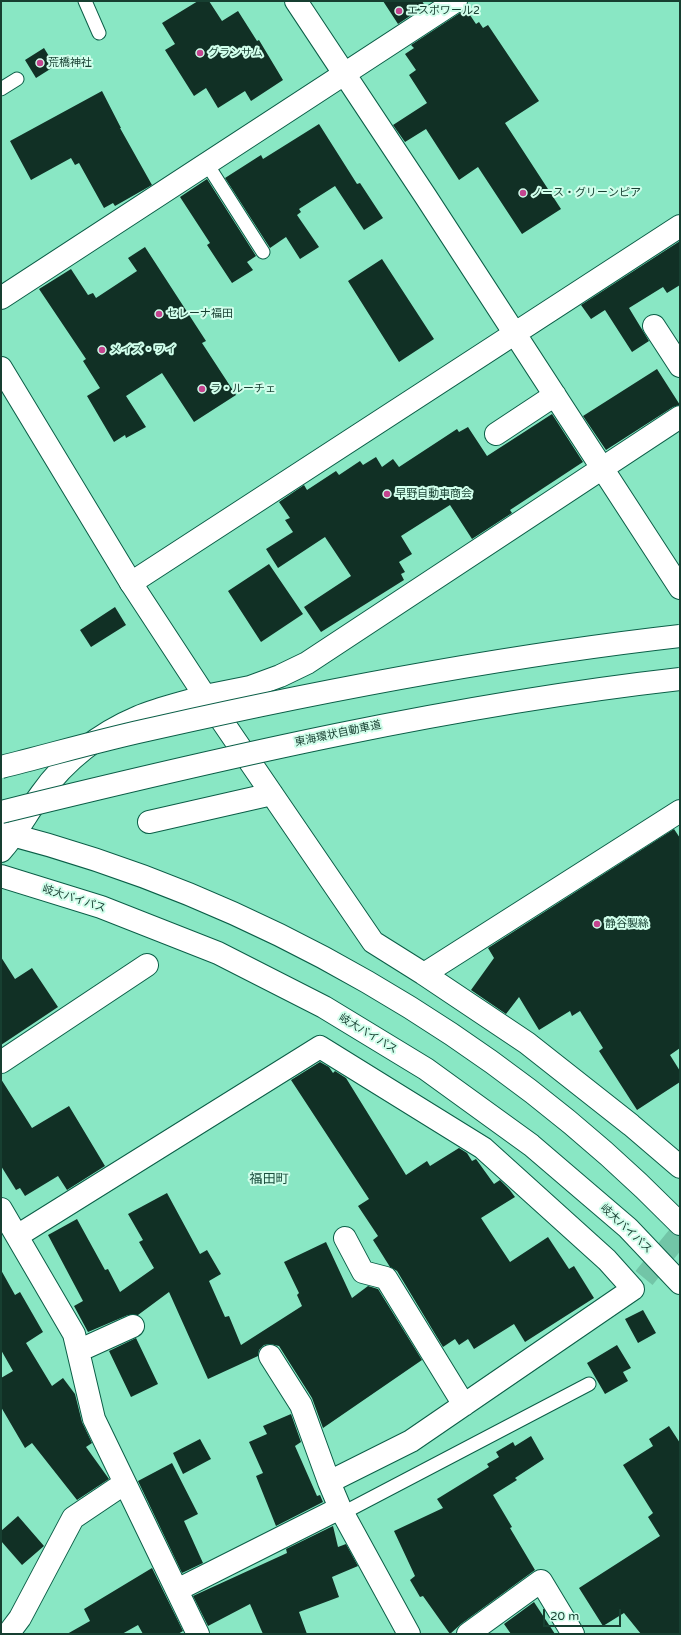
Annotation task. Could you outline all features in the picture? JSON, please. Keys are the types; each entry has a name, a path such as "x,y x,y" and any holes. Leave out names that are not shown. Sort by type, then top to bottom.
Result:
{"main road":[{"path":"296,1 680,588"},
{"path":"1,298 344,76 456,1"},
{"path":"131,582 680,226"},
{"path":"654,326 680,366"},
{"path":"1,368 131,582 205,696 373,942 424,974 527,1043 631,1124 680,1167"},
{"path":"496,434 555,395"},
{"path":"680,417 307,663 280,676 250,687 205,696 138,717 110,731 82,749 62,768 6,839 129,870 236,913 344,967 444,1029 556,1110 659,1202 680,1224"},
{"path":"1,767 155,728 376,682 592,646 680,636"},
{"name":"東海環状自動車道","path":"1,812 194,765 395,722 599,688 680,679"},
{"path":"149,822 272,794"},
{"path":"424,974 680,810"},
{"name":"岐大バイパス","path":"1,876 101,907 218,953 324,1007 426,1069 531,1145 628,1228 680,1283"},
{"path":"1,1062 147,965"},
{"path":"17,1236 320,1047 483,1148 607,1260 639,1283 411,1441 329,1482"},
{"path":"1,1209 74,1334 94,1419 198,1634"},
{"path":"345,1238 363,1272 386,1278 464,1405"},
{"path":"78,1351 133,1326"},
{"path":"270,1356 301,1405 341,1511 410,1634"},
{"path":"8,1634 20,1618 73,1518 126,1483"},
{"path":"177,1590 341,1511"},
{"path":"468,1634 541,1581 573,1634"}],"lane":[{"path":"85,1 99,33"},
{"path":"1,89 17,79"},
{"path":"207,164 263,252"},
{"path":"341,1511 589,1384"}],"building":[{"name":"グランサム","path":"198,1 209,1 222,21 238,11 257,41 259,40 283,80 251,101 245,91 218,108 206,88 194,96 165,50 175,44 162,23"},
{"name":"エスポワール2","path":"383,1 422,1 425,6 398,24"},
{"path":"466,9 476,24 479,22 483,28 488,25 539,101 505,123 561,209 522,234 478,167 459,180 426,129 405,142 393,125 427,103 409,75 416,70 405,54 414,48 411,45"},
{"name":"荒橋神社","path":"44,48 55,66 36,78 25,60"},
{"path":"102,91 120,128 152,185 115,206 113,203 104,208 79,163 75,165 71,158 31,180 10,141"},
{"path":"319,124 357,184 360,183 383,218 364,230 335,186 299,209 301,212 297,215 319,247 300,259 286,237 270,248 225,178 261,155 263,159"},
{"path":"207,179 256,256 247,262 253,270 232,283 207,245 210,243 180,197"},
{"path":"680,241 680,285 667,293 663,287 629,308 649,341 632,352 605,310 591,319 581,305"},
{"path":"145,247 206,341 202,343 236,395 194,422 162,373 126,396 146,427 126,438 125,435 114,442 87,396 100,388 83,361 86,359 39,289 71,269 88,295 93,293 96,298 137,271 128,258"},
{"path":"382,259 434,339 399,362 348,281"},
{"path":"657,369 680,405 673,407 606,450 583,416"},
{"path":"552,414 583,462 510,510 512,513 472,539 450,505 401,536 412,554 399,562 405,572 401,574 404,580 321,632 304,607 351,576 325,537 278,568 266,549 293,532 285,520 290,518 279,502 304,485 307,490 336,471 339,475 360,461 363,465 376,457 382,467 393,459 399,467 457,429 459,432 468,427 487,456"},
{"path":"269,564 303,614 261,642 228,591"},
{"path":"115,607 126,625 91,647 80,630"},
{"name":"静谷製絲","path":"674,829 680,838 680,1048 670,1055 680,1071 680,1082 637,1110 599,1051 603,1048 580,1011 572,1016 570,1011 539,1030 519,997 506,1014 471,990 494,958 488,948"},
{"path":"1,957 15,979 32,968 58,1007 1,1045"},
{"path":"320,1062 329,1067 333,1073 335,1071 346,1078 406,1175 427,1161 430,1166 459,1148 467,1153 472,1161 476,1159 494,1184 500,1180 515,1197 481,1218 510,1262 548,1237 569,1269 574,1266 594,1298 525,1342 514,1324 474,1349 468,1339 459,1345 455,1339 443,1347 397,1271 390,1267 373,1240 378,1236 358,1206 369,1199 291,1080"},
{"path":"1,1079 32,1128 69,1106 105,1166 67,1190 58,1176 25,1196 20,1188 16,1190 1,1166"},
{"path":"167,1193 200,1254 207,1250 221,1274 209,1281 225,1317 229,1316 241,1345 302,1306 297,1295 299,1293 284,1262 326,1242 352,1298 368,1286 378,1289 422,1360 323,1428 312,1398 279,1346 270,1344 264,1345 259,1350 258,1356 208,1379 169,1292 138,1315 128,1315 88,1332 74,1306 83,1301 48,1235 77,1219 105,1270 108,1269 120,1292 154,1268 139,1242 143,1240 128,1214"},
{"path":"1,1270 15,1295 20,1292 43,1332 26,1343 52,1386 63,1378 75,1394 82,1422 92,1443 86,1447 109,1479 77,1500 32,1443 25,1448 1,1407 1,1378 13,1371 1,1350"},
{"path":"643,1310 656,1333 638,1343 625,1319"},
{"path":"136,1338 158,1384 131,1397 109,1351"},
{"path":"617,1345 631,1368 623,1372 628,1381 605,1394 587,1363"},
{"path":"291,1414 301,1442 295,1446 317,1496 320,1495 323,1502 276,1526 256,1476 263,1473 249,1442 267,1434 263,1426"},
{"path":"669,1426 680,1443 680,1634 641,1634 624,1613 603,1626 579,1588 660,1536 648,1517 653,1513 623,1465 653,1446 649,1439"},
{"path":"531,1436 544,1459 515,1478 517,1480 493,1495 512,1527 510,1528 535,1570 461,1624 450,1634 423,1596 420,1597 410,1580 415,1576 394,1531 443,1508 437,1499 489,1467 487,1464 499,1457 496,1452 513,1442 515,1446"},
{"path":"200,1439 211,1459 183,1474 173,1453"},
{"path":"172,1463 198,1514 184,1521 203,1563 182,1573 138,1481"},
{"path":"18,1516 44,1546 22,1565 1,1541 1,1531"},
{"path":"333,1526 338,1547 346,1544 358,1566 332,1577 339,1597 299,1612 307,1634 263,1634 250,1604 208,1626 193,1596 287,1553 286,1549"},
{"path":"152,1568 183,1631 178,1634 143,1634 138,1625 122,1634 67,1634 90,1621 84,1609"},
{"path":"534,1602 555,1634 511,1634 504,1624"}],"tunnel":[{"path":"644,1278 680,1234"}],"place":[{"name":"エスポワール2","path":"399,11"},
{"name":"グランサム","path":"200,53"},
{"name":"荒橋神社","path":"40,63"},
{"name":"ノース・グリーンピア","path":"523,193"},
{"name":"セレーナ福田","path":"159,314"},
{"name":"メイズ・ワイ","path":"102,350"},
{"name":"ラ・ルーチェ","path":"202,389"},
{"name":"早野自動車商会","path":"387,494"},
{"name":"静谷製絲","path":"597,924"}],"district":[{"name":"福田町","path":"269,1180"}]}
